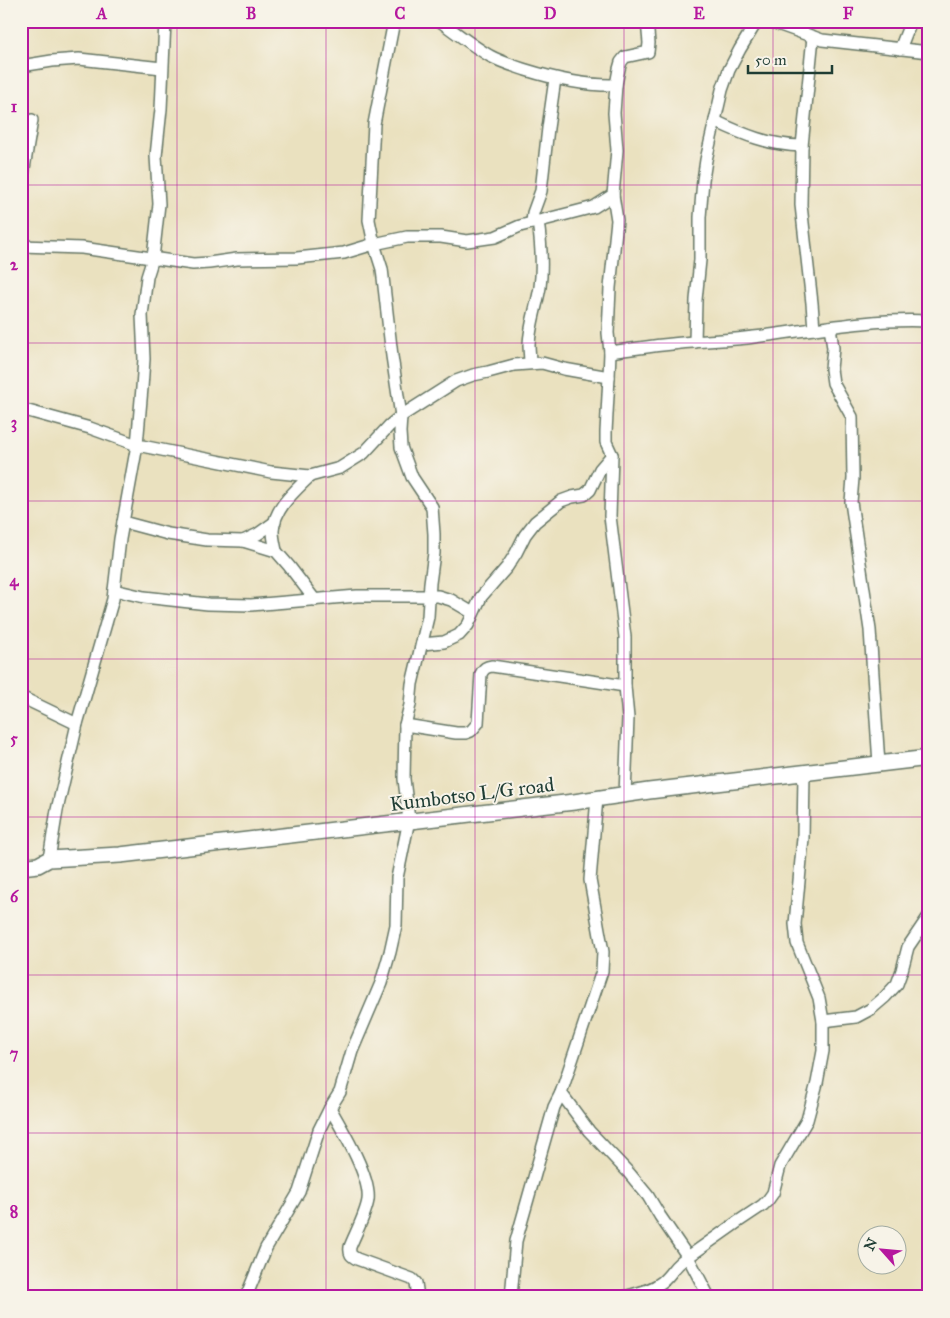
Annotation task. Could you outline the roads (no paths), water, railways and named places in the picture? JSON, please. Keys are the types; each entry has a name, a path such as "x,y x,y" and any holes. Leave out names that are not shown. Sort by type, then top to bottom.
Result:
{"main road":[{"name":"Kumbotso L/G road","path":"21,866 38,865 49,859 120,855 929,758"}],"street":[{"path":"49,859 57,810 77,724 113,600 123,522 137,445 144,359 142,315 147,277 153,258 158,204 156,156 161,109 165,21"},
{"path":"246,1297 266,1248 299,1192 320,1130 340,1092 352,1051 381,983 396,925 397,878 409,820 404,779 406,725 412,684 428,617 434,534 432,507 412,477 401,447 401,416 382,269 369,220 374,124 394,21"},
{"path":"440,21 475,47 492,57 515,66 555,78 616,85"},
{"path":"625,795 628,718 625,686 625,636 610,516 612,455 606,442 610,352 608,333 610,288 617,220 613,195 617,150 614,113 619,69 625,57 648,52 647,21"},
{"path":"695,342 696,300 700,260 700,217 706,160 722,90 729,70 757,21"},
{"path":"769,21 822,40 929,52"},
{"path":"900,49 912,21"},
{"path":"813,37 802,146 801,205 814,328"},
{"path":"21,66 79,59 162,68"},
{"path":"530,363 530,339 540,287 542,263 542,244 533,213 541,191 555,78"},
{"path":"21,186 32,120"},
{"path":"715,121 736,132 769,143 802,146"},
{"path":"21,246 82,248 193,264 237,259 297,258 344,253 408,237 441,237 467,241 485,239 495,237 520,226 594,207 613,195"},
{"path":"610,352 752,337 814,328 908,320 929,321"},
{"path":"830,327 833,348 831,376 836,390 852,417 853,478 851,502 870,630 879,764"},
{"path":"21,409 90,428 137,445 271,472 310,476 340,468 364,453 401,416 456,381 514,365 530,363 542,363 609,377"},
{"path":"378,438 392,440 401,447"},
{"path":"422,644 444,642 459,635 468,625 480,597 507,566 535,522 561,501 584,495 590,490 600,469 612,455"},
{"path":"276,551 275,522 282,507 310,476"},
{"path":"123,522 168,534 207,540 243,541 276,551 315,600"},
{"path":"243,541 258,534 275,522"},
{"path":"114,590 144,598 208,604 250,605 357,596 444,597 473,613"},
{"path":"406,725 456,733 471,732 478,723 481,674 486,667 492,666 625,686"},
{"path":"21,697 77,724"},
{"path":"624,1297 655,1286 668,1276 679,1261 688,1257 763,1205 773,1193 780,1166 807,1120 823,1051 823,1021 819,998 797,943 795,924 803,838 804,773"},
{"path":"511,1297 516,1241 554,1107 561,1093 602,971 603,952 590,880 598,798"},
{"path":"823,1021 856,1017 871,1009 885,997 897,984 908,947 929,916"},
{"path":"561,1093 588,1131 629,1172 648,1196 688,1257 709,1297"},
{"path":"330,1108 362,1170 368,1193 366,1206 349,1253 357,1259 412,1279 416,1283 418,1297"}]}
